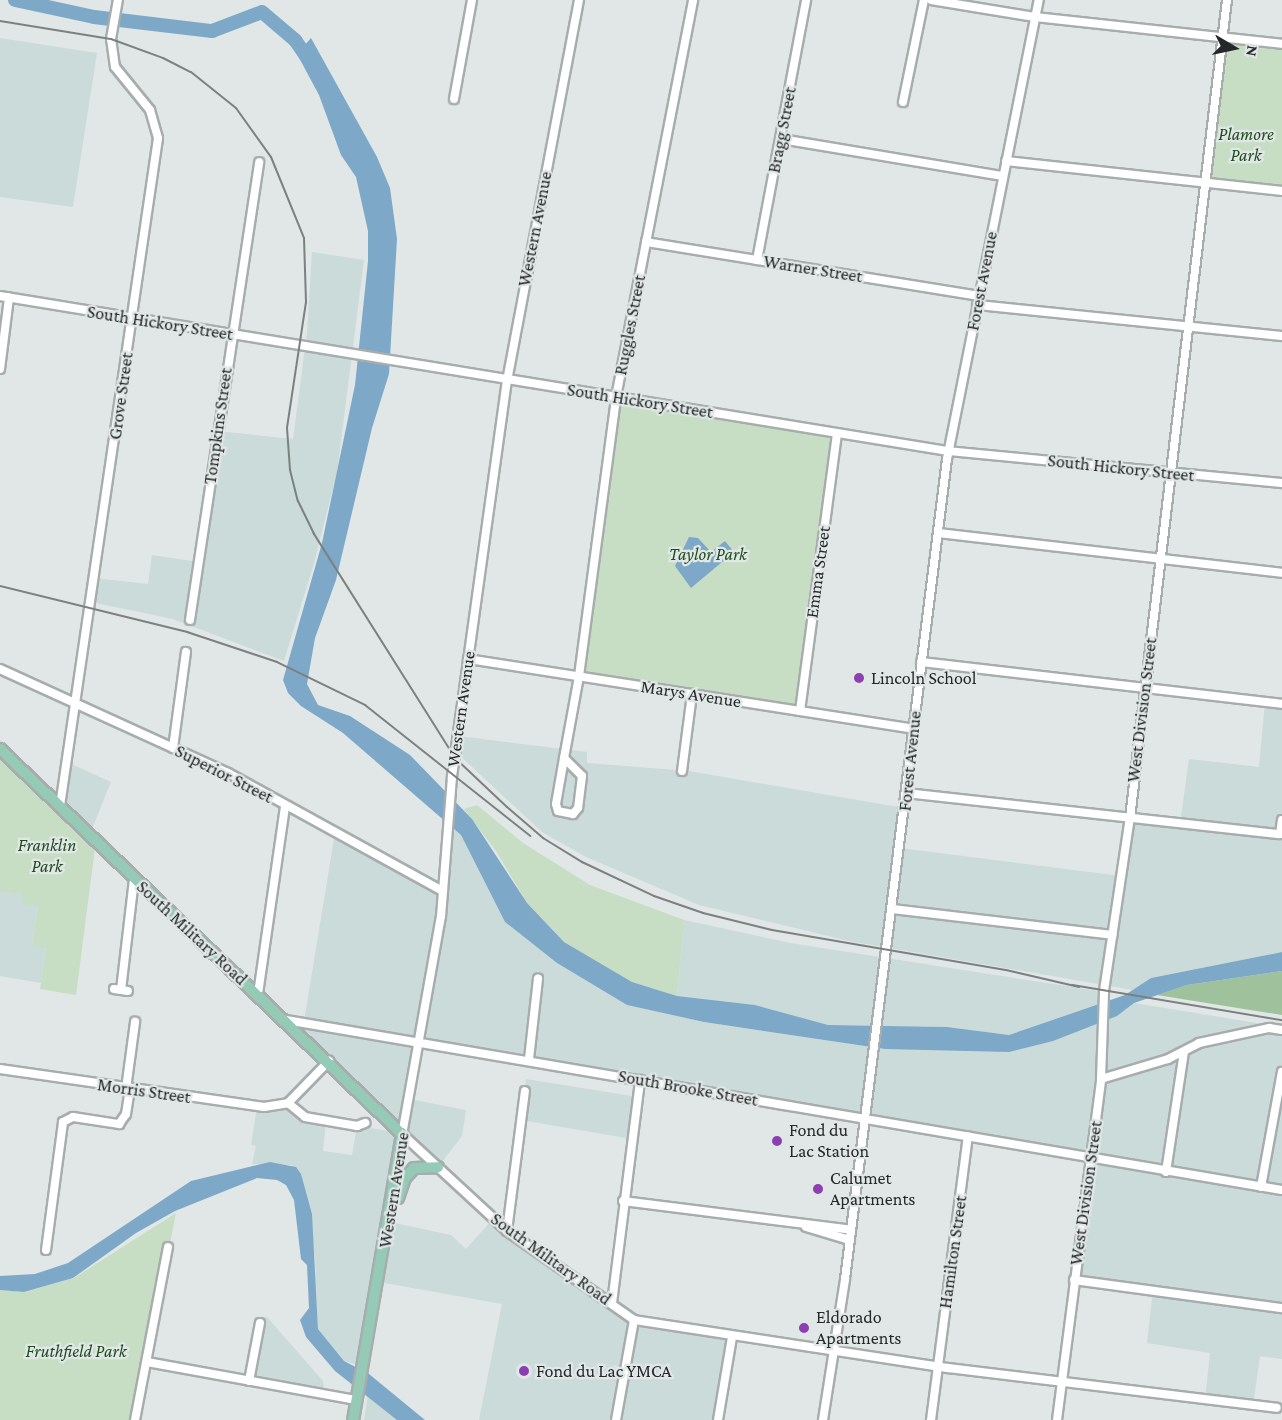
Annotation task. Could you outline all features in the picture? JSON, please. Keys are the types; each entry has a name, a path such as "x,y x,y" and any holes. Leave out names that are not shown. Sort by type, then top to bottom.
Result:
{"main road":[{"name":"South Military Road","path":"0,749 134,880 329,1061 402,1134"},
{"name":"Western Avenue","path":"354,1420 389,1227 402,1134"},
{"path":"389,1227 410,1171 419,1166 438,1167"}],"street":[{"path":"454,99 472,0"},
{"name":"Western Avenue","path":"402,1134 443,891 451,788 507,380 579,0"},
{"name":"Ruggles Street","path":"564,758 582,776 578,808 573,813 556,808 564,758 579,676 616,397 693,0"},
{"name":"Bragg Street","path":"757,260 806,0"},
{"path":"903,102 924,0"},
{"path":"931,0 1035,17 1282,44"},
{"name":"Forest Avenue","path":"823,1420 850,1240 948,451 1039,0"},
{"name":"West Division Street","path":"1057,1420 1101,1079 1104,996 1130,818 1227,0"},
{"name":"Grove Street","path":"60,806 159,131 147,104 115,69 111,34 118,2"},
{"path":"781,139 1003,176"},
{"path":"1006,161 1282,191"},
{"name":"Tompkins Street","path":"190,620 231,335 259,162"},
{"name":"Warner Street","path":"646,242 979,296"},
{"name":"South Hickory Street","path":"0,296 132,320 948,451 1282,483"},
{"path":"0,369 9,298"},
{"path":"978,305 1282,336"},
{"name":"Emma Street","path":"800,711 837,433"},
{"path":"938,533 1282,573"},
{"path":"173,748 186,652"},
{"name":"Marys Avenue","path":"468,659 913,729"},
{"path":"921,662 1282,704"},
{"name":"Superior Street","path":"0,669 228,773 443,891"},
{"path":"682,771 692,694"},
{"path":"906,793 1280,834 1282,820"},
{"path":"258,994 285,806"},
{"path":"121,990 134,880"},
{"path":"892,909 1113,935"},
{"path":"529,1059 538,979"},
{"name":"South Brooke Street","path":"286,1020 529,1059 1166,1172 1282,1190"},
{"path":"46,1250 63,1122 73,1118 118,1124 126,1114 136,1022"},
{"path":"1101,1079 1184,1052 1199,1043 1269,1028 1282,1030"},
{"path":"1166,1172 1184,1052"},
{"path":"329,1061 288,1103 305,1117 357,1126 366,1123"},
{"name":"Morris Street","path":"0,1069 257,1107 288,1103"},
{"path":"1261,1187 1282,1072"},
{"path":"612,1303 640,1080"},
{"path":"507,1231 525,1091"},
{"name":"South Military Road","path":"402,1134 507,1231 634,1320 732,1337 1062,1384 1277,1408"},
{"name":"Hamilton Street","path":"931,1420 968,1136"},
{"path":"623,1201 802,1226 851,1230"},
{"path":"802,1226 850,1240"},
{"path":"135,1420 168,1247"},
{"path":"1074,1280 1282,1308"},
{"path":"616,1420 634,1320"},
{"path":"249,1381 260,1323"},
{"path":"717,1420 732,1337"},
{"path":"147,1362 249,1381 358,1396"}],"shaded area":[{"path":"0,38 97,53 73,207 0,197"},
{"path":"312,252 364,260 337,472 314,563 284,661 173,619 91,602 94,578 148,584 152,555 198,562 217,431 293,439 307,333"},
{"path":"1265,702 1282,704 1282,952 1151,978 1133,990 849,941 699,905 586,857 542,832 456,752 458,736 587,752 587,763 689,771 904,808 900,848 1121,876 1130,818 1180,824 1189,759 1259,767"},
{"path":"67,762 111,782 90,834 60,806"},
{"path":"447,823 461,835 505,922 557,963 627,1005 704,1022 885,1049 961,1049 1117,1016 1134,1003 1282,1027 1282,1359 1260,1356 1253,1406 1205,1400 1210,1353 1147,1343 1153,1290 1074,1280 1090,1157 419,1042 409,1099 466,1110 462,1136 438,1167 403,1134 390,1222 451,1235 466,1249 493,1219 634,1320 732,1337 718,1420 479,1420 502,1304 379,1282 363,1366 344,1361 318,1329 315,1257 301,1174 291,1165 252,1164 256,1146 251,1145 257,1107 288,1103 298,1114 326,1121 323,1151 352,1155 357,1126 402,1133 286,1020 304,1021 335,833 442,890"},
{"path":"0,892 23,895 38,906 32,944 46,947 41,983 0,976"},
{"path":"684,920 790,943 1105,992 1104,1002 1009,1035 947,1027 828,1025 755,1005 677,996"},
{"path":"526,1079 638,1097 632,1139 521,1120"},
{"path":"266,1316 323,1381 324,1389 256,1375"},
{"path":"368,1394 378,1401 397,1420 364,1420"}],"green space":[{"name":"Plamore Park","path":"1223,38 1282,44 1282,191 1205,183"},
{"name":"Taylor Park","path":"616,397 837,433 800,711 579,676"},
{"name":"Franklin Park","path":"0,749 96,840 76,995 40,989 46,948 32,945 38,906 22,904 23,895 0,892"},
{"path":"477,805 523,843 590,885 684,920 677,996 632,982 564,942 527,903 496,851 464,809"},
{"path":"1282,971 1282,1015 1157,995 1187,985"},
{"name":"Fruthfield Park","path":"176,1213 135,1420 0,1420 0,1290 25,1292 74,1278"}],"water":[{"path":"311,38 377,157 390,188 397,239 389,374 372,428 336,580 315,638 307,684 318,705 350,716 410,755 472,819 527,903 564,942 632,982 677,996 755,1005 828,1025 947,1027 1009,1035 1125,995 1151,978 1282,952 1282,971 1187,985 1134,1003 1117,1016 1053,1041 1009,1052 885,1049 704,1022 627,1005 557,963 505,922 461,835 343,733 301,706 288,693 283,680 322,543 355,385 368,261 368,231 356,177 341,155 319,95 297,54"},
{"path":"689,537 698,538 711,552 725,541 734,552 691,588 675,566"},
{"path":"270,1162 296,1167 301,1174 312,1214 318,1329 344,1361 369,1374 425,1420 397,1420 335,1371 306,1337 300,1320 309,1308 307,1265 301,1259 294,1200 286,1185 277,1180 257,1178 175,1211 136,1233 73,1278 24,1292 0,1290 0,1276 35,1274 68,1263 191,1181"}],"waterway":[{"path":"15,0 94,17 212,31 262,12 295,40 311,63"}],"railway":[{"path":"0,21 111,39 163,58 191,72 236,108 271,157 304,238 306,302 287,428 290,470 298,501 314,534 455,758 507,807 543,838 582,862 654,896 703,913 772,930 1006,970 1079,987"},
{"path":"0,586 187,632 277,662 365,705 530,836"},
{"path":"1072,985 1282,1020"}],"place":[{"name":"Lincoln School","path":"859,678"},
{"name":"Fond du Lac Station","path":"777,1141"},
{"name":"Calumet Apartments","path":"818,1189"},
{"name":"Eldorado Apartments","path":"804,1328"},
{"name":"Fond du Lac YMCA","path":"524,1371"}]}
